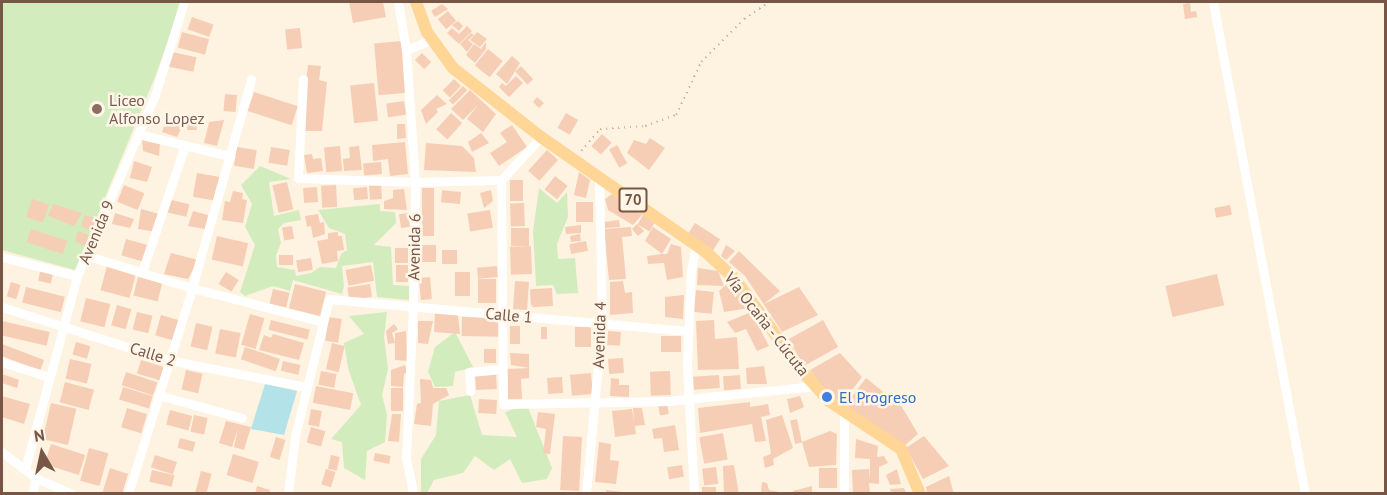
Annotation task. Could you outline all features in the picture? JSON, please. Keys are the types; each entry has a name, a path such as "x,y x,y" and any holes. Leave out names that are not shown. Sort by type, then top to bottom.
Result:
{"main road":[{"name":"Vía Ocaña - Cúcuta","path":"416,2 427,32 453,68 541,137 696,245 735,279 829,401 901,449 920,494"}],"street":[{"name":"Avenida 9","path":"25,469 77,276 155,95 184,2"},
{"name":"Avenida 6","path":"398,2 406,50 415,182 413,305 406,457 413,494"},
{"path":"1213,2 1305,494"},
{"path":"406,50 433,39"},
{"path":"303,79 298,178 415,182 501,180"},
{"path":"128,494 192,288 251,80"},
{"path":"138,134 230,156"},
{"path":"541,137 501,180 504,314 501,369 503,404 668,401 816,386"},
{"path":"142,272 185,146"},
{"name":"Avenida 4","path":"586,494 602,322 599,176"},
{"path":"694,494 688,331 691,271 696,245"},
{"path":"85,255 192,288 323,322 295,436 288,494"},
{"path":"2,258 77,276"},
{"name":"Calle 1","path":"323,322 329,299 688,331"},
{"name":"Calle 2","path":"2,307 168,360 307,387"},
{"path":"2,362 49,377"},
{"path":"470,391 469,372 501,369"},
{"path":"158,396 242,418"},
{"path":"844,411 844,494"},
{"path":"2,452 36,478 72,494"},
{"path":"32,494 36,478"}],"path":[{"path":"574,159 600,129 645,126 676,115 701,62 744,19 769,2"}],"green space":[{"path":"2,2 182,2 155,77 75,270 2,250"},
{"path":"260,166 291,179 269,182 274,216 299,210 301,220 284,223 278,229 281,243 276,255 277,267 295,270 296,276 311,273 320,267 336,268 341,254 347,250 345,234 329,228 318,210 380,204 380,211 395,212 396,223 374,245 391,247 393,285 409,286 409,300 377,297 373,262 342,266 344,286 342,294 293,280 290,291 273,286 245,296 240,292 255,245 245,227 252,204 241,185"},
{"path":"539,188 557,203 567,192 568,217 557,244 558,259 575,258 578,293 557,294 553,285 536,286 533,232"},
{"path":"387,312 384,337 388,369 382,395 387,415 385,442 367,451 365,480 344,468 342,442 331,439 361,405 348,368 344,343 364,334 349,316"},
{"path":"455,332 473,367 455,372 453,386 435,387 428,372 435,347"},
{"path":"470,395 482,435 517,437 505,412 527,405 552,468 547,479 522,483 510,459 494,470 475,456 463,473 434,480 427,493 421,493 421,459 436,435 439,401"}],"water":[{"path":"265,384 297,391 284,435 251,429"}],"building":[{"path":"349,2 383,2 386,17 353,23"},
{"path":"1190,3 1191,12 1196,11 1197,17 1185,19 1183,4"},
{"path":"442,4 448,9 435,17 431,11"},
{"path":"448,11 456,21 446,29 438,19"},
{"path":"192,17 214,25 209,37 188,29"},
{"path":"458,21 463,26 459,31 452,25"},
{"path":"467,26 472,31 459,44 447,33 452,28 459,34"},
{"path":"300,28 302,48 287,49 285,30"},
{"path":"182,32 209,39 205,55 178,47"},
{"path":"477,32 487,39 480,47 470,40"},
{"path":"471,33 474,35 468,40 473,44 467,52 460,44"},
{"path":"402,41 407,93 379,95 374,43"},
{"path":"486,42 486,49 475,63 466,55 474,44 481,49"},
{"path":"488,49 503,61 490,77 475,65"},
{"path":"172,52 196,57 193,72 169,67"},
{"path":"422,53 431,62 424,69 415,60"},
{"path":"512,56 520,63 507,84 496,74"},
{"path":"308,65 321,66 319,80 327,82 322,131 305,131 304,97"},
{"path":"521,66 533,79 527,85 515,71"},
{"path":"516,76 523,83 509,97 499,87 502,83 506,86"},
{"path":"454,79 461,86 450,97 443,90"},
{"path":"374,83 378,121 354,123 350,86"},
{"path":"463,86 467,90 453,104 449,100"},
{"path":"470,90 496,114 483,132 467,119 478,105 463,120 451,109"},
{"path":"254,92 298,106 292,125 248,111"},
{"path":"225,94 237,95 235,112 224,111"},
{"path":"437,95 447,104 436,109 438,112 426,124 421,110"},
{"path":"537,97 544,103 539,108 533,102"},
{"path":"404,101 406,115 388,117 386,104"},
{"path":"451,113 462,123 447,139 436,129"},
{"path":"566,113 578,120 570,135 558,128"},
{"path":"196,118 197,130 187,130 188,119"},
{"path":"224,120 217,146 204,143 209,122"},
{"path":"165,123 182,127 177,137 162,132"},
{"path":"397,124 405,124 406,138 397,139"},
{"path":"512,125 527,147 499,166 490,153 507,142 500,133"},
{"path":"481,133 489,143 472,152 468,142"},
{"path":"602,134 612,143 601,155 591,146"},
{"path":"650,138 665,148 649,170 627,153 634,140 646,144"},
{"path":"142,139 160,144 159,156 143,151"},
{"path":"405,142 408,174 390,176 388,159 373,161 372,145"},
{"path":"426,143 462,146 474,158 476,172 424,170"},
{"path":"617,145 627,163 619,168 609,149"},
{"path":"340,146 342,171 326,172 324,147"},
{"path":"359,146 362,170 344,171 343,159 350,158 349,147"},
{"path":"237,147 257,150 254,169 234,166"},
{"path":"271,147 290,150 287,166 268,163"},
{"path":"547,150 558,160 539,181 528,171"},
{"path":"312,154 313,159 321,158 323,171 307,173 304,155"},
{"path":"134,161 152,167 147,182 130,178"},
{"path":"381,162 382,174 364,176 363,164"},
{"path":"579,172 590,180 586,198 574,195"},
{"path":"197,173 220,177 215,201 193,197"},
{"path":"555,176 568,186 557,199 545,189"},
{"path":"510,180 523,180 523,201 510,201"},
{"path":"287,182 293,209 279,213 272,185"},
{"path":"124,185 144,193 138,210 117,202"},
{"path":"336,185 337,207 322,208 321,186"},
{"path":"381,185 382,199 370,200 369,186"},
{"path":"317,187 318,202 304,203 303,188"},
{"path":"367,187 368,199 354,200 353,188"},
{"path":"422,188 434,188 434,236 422,236"},
{"path":"404,189 407,210 384,209 384,201 393,198 393,190"},
{"path":"442,190 461,192 460,204 441,202"},
{"path":"491,190 493,201 484,208 480,193"},
{"path":"233,191 243,193 242,199 247,200 243,223 222,220 225,201 230,202"},
{"path":"612,194 642,215 633,225 608,210 605,199"},
{"path":"32,199 49,205 43,223 26,217"},
{"path":"167,199 189,204 186,217 164,212"},
{"path":"576,202 593,202 593,222 576,222"},
{"path":"510,203 524,203 525,226 511,226"},
{"path":"53,204 82,213 74,226 48,216"},
{"path":"1230,205 1232,215 1216,218 1214,208"},
{"path":"141,209 159,214 157,232 138,229"},
{"path":"490,210 493,228 470,231 467,214"},
{"path":"193,211 208,215 205,229 188,226"},
{"path":"115,213 134,219 130,228 112,224"},
{"path":"408,213 410,227 401,228 399,214"},
{"path":"318,214 320,223 324,222 325,234 313,238 311,226 307,227 305,216"},
{"path":"84,215 97,219 91,231 81,226"},
{"path":"643,215 655,222 650,232 638,225"},
{"path":"619,220 620,227 605,228 604,222"},
{"path":"695,223 720,239 713,251 687,235"},
{"path":"637,224 644,231 638,236 632,229"},
{"path":"581,225 581,233 566,234 565,227"},
{"path":"292,226 294,239 284,240 282,228"},
{"path":"631,227 632,236 622,237 626,279 609,280 604,229"},
{"path":"653,227 671,239 662,254 645,241"},
{"path":"511,228 529,228 529,246 511,246"},
{"path":"31,229 67,241 63,254 27,242"},
{"path":"78,231 89,235 85,246 75,241"},
{"path":"338,232 338,236 342,236 344,250 337,251 338,261 322,264 317,241 328,239 328,233"},
{"path":"580,234 581,241 571,242 570,236"},
{"path":"217,236 248,243 243,267 212,259"},
{"path":"126,239 147,245 142,261 121,255"},
{"path":"586,241 588,251 571,254 569,244"},
{"path":"671,244 681,247 683,277 667,280 664,263 648,264 647,256 667,254"},
{"path":"420,245 436,245 436,262 420,262"},
{"path":"726,245 735,251 726,260 721,256"},
{"path":"531,246 532,274 511,275 510,247"},
{"path":"395,248 408,248 408,263 395,263"},
{"path":"442,250 457,250 457,264 442,264"},
{"path":"739,251 780,291 764,304 799,287 818,315 782,332 745,276 729,262"},
{"path":"171,253 198,260 188,279 164,274"},
{"path":"279,255 293,255 293,265 279,265"},
{"path":"311,258 313,270 298,272 296,260"},
{"path":"371,265 374,281 349,286 345,270"},
{"path":"396,265 408,265 408,282 396,282"},
{"path":"107,266 136,274 130,298 101,290"},
{"path":"497,266 498,277 478,279 477,268"},
{"path":"41,268 54,271 51,284 38,281"},
{"path":"698,268 718,271 724,286 697,285"},
{"path":"226,272 239,280 231,292 219,284"},
{"path":"455,272 470,272 470,296 455,296"},
{"path":"1217,274 1224,305 1173,317 1165,286"},
{"path":"138,277 162,283 158,301 133,295"},
{"path":"430,277 432,299 421,300 419,278"},
{"path":"478,279 496,279 496,303 478,303"},
{"path":"515,281 529,282 527,310 513,309"},
{"path":"623,281 625,293 632,292 633,313 610,315 610,282"},
{"path":"11,282 21,285 16,299 7,296"},
{"path":"729,282 750,308 724,312 719,291"},
{"path":"295,284 326,292 320,316 289,308"},
{"path":"370,284 372,297 349,300 347,288"},
{"path":"26,287 65,297 61,312 22,303"},
{"path":"552,288 553,306 531,307 530,289"},
{"path":"273,289 290,293 286,307 270,304"},
{"path":"696,290 714,292 712,314 694,312"},
{"path":"684,295 683,319 665,317 665,297"},
{"path":"86,298 110,304 104,327 80,321"},
{"path":"117,305 131,309 126,329 111,325"},
{"path":"137,312 153,316 148,333 133,329"},
{"path":"751,312 769,346 757,351 746,329 735,333 727,322"},
{"path":"435,313 458,315 460,334 434,332"},
{"path":"250,314 264,318 256,349 241,345"},
{"path":"161,315 178,320 173,340 155,335"},
{"path":"329,317 342,319 338,343 325,341"},
{"path":"462,317 502,318 502,337 462,336"},
{"path":"271,320 310,330 307,339 269,330"},
{"path":"714,320 715,339 737,337 739,369 698,370 696,321"},
{"path":"823,320 838,347 804,366 789,339"},
{"path":"2,321 50,332 47,346 2,335"},
{"path":"418,321 433,321 428,344 418,343"},
{"path":"196,323 213,327 207,350 191,346"},
{"path":"394,324 398,329 392,333 395,343 388,344 386,331"},
{"path":"510,326 520,326 520,344 510,344"},
{"path":"541,327 547,327 547,339 541,339"},
{"path":"575,327 591,327 591,347 575,347"},
{"path":"220,329 241,333 236,358 215,354"},
{"path":"406,331 407,361 395,360 395,333"},
{"path":"608,331 621,332 620,346 607,345"},
{"path":"273,334 304,343 299,360 259,350 264,335 271,338"},
{"path":"661,336 681,336 681,352 661,352"},
{"path":"76,342 90,346 87,359 72,354"},
{"path":"332,343 345,346 339,372 326,369"},
{"path":"2,344 44,360 40,371 2,356"},
{"path":"245,347 280,359 276,371 241,359"},
{"path":"484,349 496,349 496,363 484,363"},
{"path":"510,353 529,354 529,368 511,365"},
{"path":"840,353 862,377 842,403 824,390 810,370"},
{"path":"623,358 624,373 609,374 608,359"},
{"path":"70,359 91,364 87,383 66,378"},
{"path":"141,360 164,367 160,380 137,373"},
{"path":"283,361 301,365 298,375 281,371"},
{"path":"405,365 407,372 404,374 403,387 391,386 391,370"},
{"path":"764,366 767,384 747,384 746,368"},
{"path":"529,368 529,378 521,379 522,399 508,399 507,369"},
{"path":"186,370 203,374 198,393 182,389"},
{"path":"321,371 337,374 334,388 318,385"},
{"path":"670,371 671,395 651,396 650,372"},
{"path":"126,372 157,382 153,396 122,385"},
{"path":"496,372 497,389 476,390 475,373"},
{"path":"591,373 593,394 572,396 570,375"},
{"path":"2,374 19,380 17,388 2,383"},
{"path":"719,375 720,388 694,390 693,377"},
{"path":"740,375 741,389 724,390 723,376"},
{"path":"562,377 563,393 548,394 547,378"},
{"path":"611,378 619,379 619,385 629,385 629,397 610,396"},
{"path":"866,378 902,407 918,434 903,447 844,407"},
{"path":"420,379 431,380 433,388 446,388 449,395 433,404 431,426 414,424 417,404 421,403"},
{"path":"65,382 94,390 89,410 60,402"},
{"path":"316,386 353,393 350,410 313,403"},
{"path":"123,387 153,396 149,408 119,399"},
{"path":"391,388 403,388 403,411 391,411"},
{"path":"2,396 30,404 24,424 2,417"},
{"path":"800,396 804,407 790,413 787,399"},
{"path":"479,399 497,400 496,414 478,413"},
{"path":"750,402 750,407 768,404 770,415 761,417 766,441 755,442 752,424 700,433 698,408"},
{"path":"51,403 76,409 68,445 43,439"},
{"path":"667,404 669,414 660,416 658,406"},
{"path":"127,408 147,414 141,433 121,427"},
{"path":"633,408 642,408 645,425 635,426 636,434 615,437 612,411 632,409 634,422"},
{"path":"311,409 322,411 319,427 308,425"},
{"path":"170,410 192,416 188,430 166,424"},
{"path":"538,412 555,414 550,454 543,453 546,429 536,427"},
{"path":"392,414 401,414 399,442 388,441"},
{"path":"194,415 208,418 204,435 190,432"},
{"path":"782,415 793,448 773,459 774,465 765,468 763,457 771,454 766,420"},
{"path":"797,419 802,442 795,444 790,420"},
{"path":"226,421 251,427 244,450 234,447 238,429 232,447 219,443"},
{"path":"675,425 679,450 664,452 662,438 654,439 652,429"},
{"path":"311,427 325,431 321,447 307,442"},
{"path":"830,431 837,434 836,465 809,467 802,442"},
{"path":"723,433 728,460 704,464 699,437"},
{"path":"563,436 582,437 579,491 560,490"},
{"path":"924,436 949,466 923,479 906,448"},
{"path":"276,437 286,440 279,460 270,457"},
{"path":"180,438 195,442 193,452 177,448"},
{"path":"856,439 878,446 877,457 884,456 888,463 879,467 879,484 869,483 870,494 853,494 852,470 869,469 870,480 870,459 855,458"},
{"path":"599,442 611,444 610,460 619,461 616,484 595,482"},
{"path":"51,444 85,455 79,475 45,464"},
{"path":"89,448 108,453 100,486 80,481"},
{"path":"375,453 391,456 389,464 373,461"},
{"path":"233,454 259,462 252,483 227,475"},
{"path":"155,455 177,462 173,474 151,467"},
{"path":"331,455 340,457 337,471 328,469"},
{"path":"682,465 684,477 669,479 667,467"},
{"path":"734,465 739,494 724,494 723,466"},
{"path":"716,467 718,484 704,486 702,469"},
{"path":"110,468 128,474 122,494 102,494"},
{"path":"819,468 837,468 837,488 819,488"},
{"path":"326,469 336,472 331,487 321,484"},
{"path":"897,469 901,484 890,485 886,475"},
{"path":"152,470 174,475 172,487 149,482"},
{"path":"201,471 212,474 206,494 195,492"},
{"path":"949,476 954,494 927,494 926,487"},
{"path":"762,482 767,483 769,490 788,494 761,494"},
{"path":"257,486 270,490 269,494 255,494"},
{"path":"812,486 812,494 792,494 793,491"},
{"path":"702,487 716,487 716,494 702,494"},
{"path":"904,488 907,494 891,494 890,489"},
{"path":"606,490 622,492 622,494 606,494"}],"place":[{"name":"Liceo Alfonso Lopez","path":"97,109"},
{"name":"El Progreso","path":"827,397"}]}
